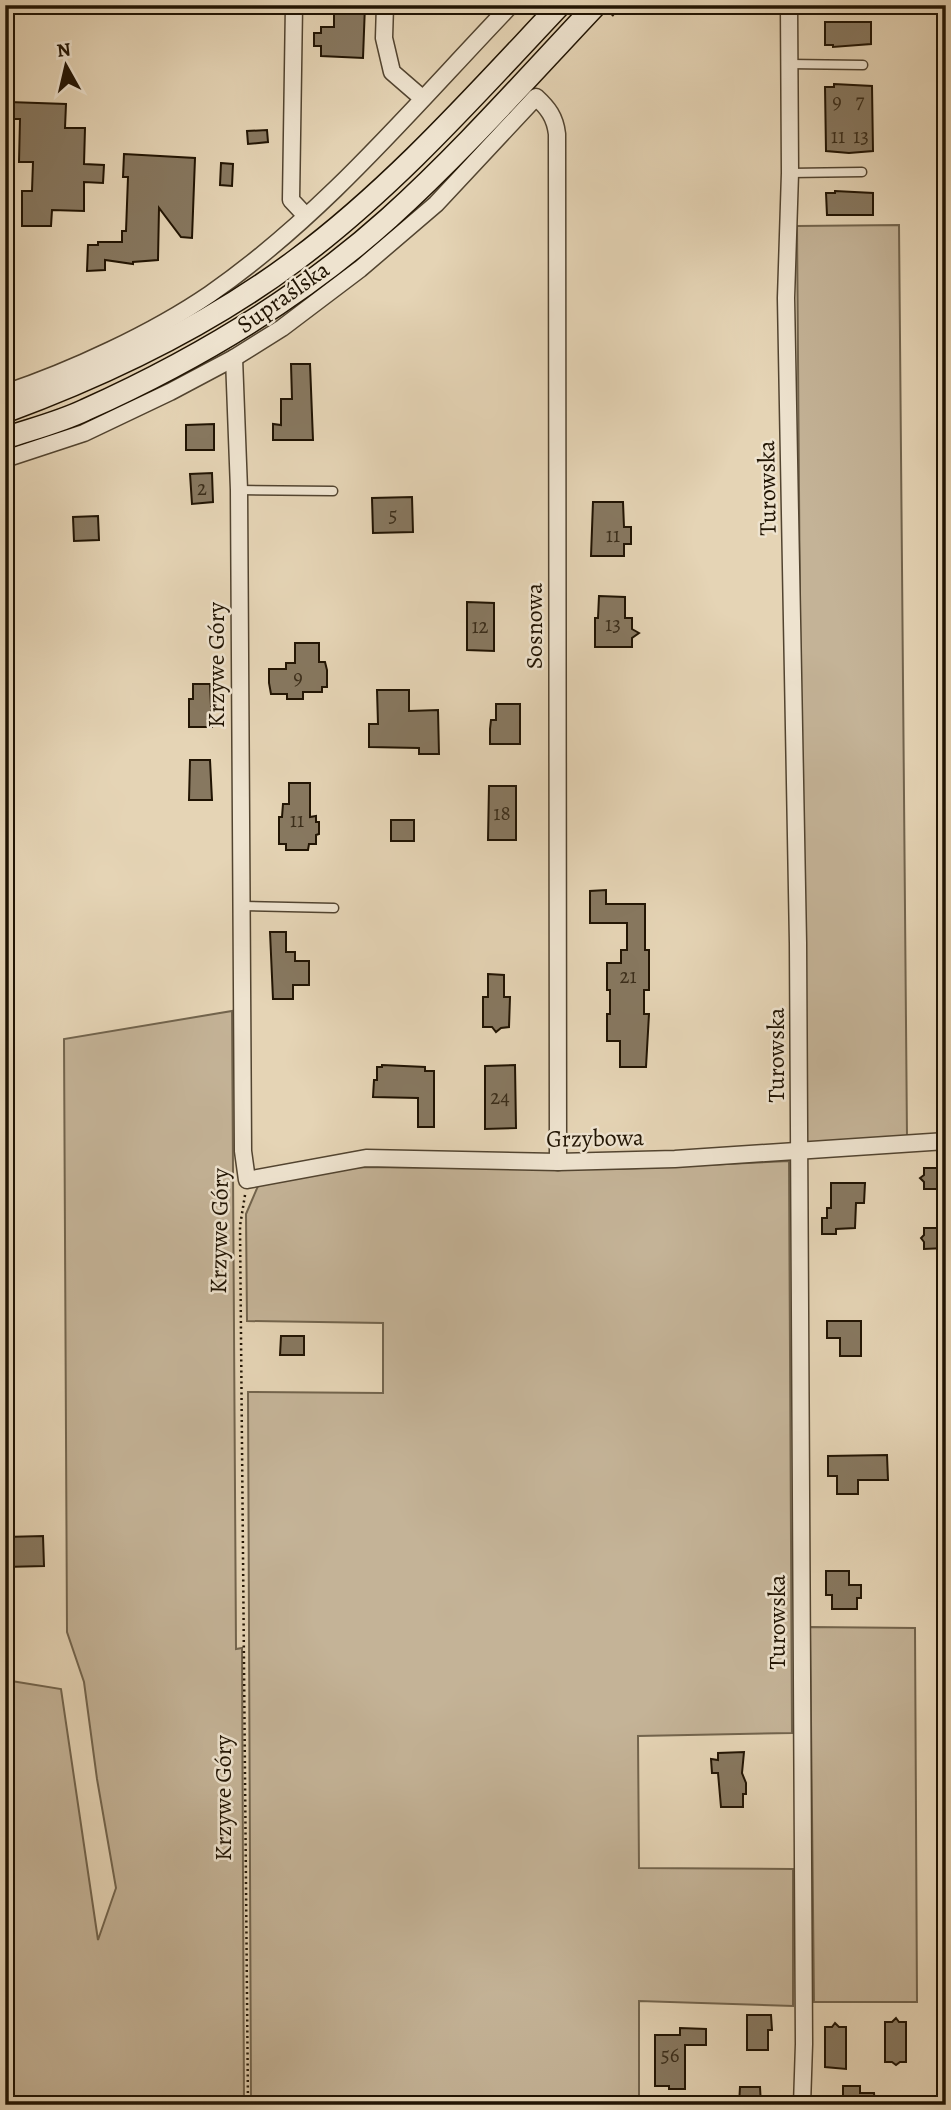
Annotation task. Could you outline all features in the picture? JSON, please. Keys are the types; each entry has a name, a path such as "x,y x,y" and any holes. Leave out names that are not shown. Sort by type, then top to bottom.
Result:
{"main road":[{"path":"5,412 73,387 154,348 225,308 297,260 379,190 444,127 560,5"},
{"path":"5,439 83,411 162,372 236,330 312,281 398,210 596,5"}],"street":[{"path":"294,5 292,200 306,216"},
{"path":"385,5 384,38 392,72 422,98"},
{"name":"Supraślska","path":"5,393 47,377 160,324 209,295 306,216 511,5"},
{"name":"Turowska","path":"789,5 790,173 786,299 798,943 804,2044 802,2105"},
{"name":"Supraślska","path":"5,459 84,433 170,392 234,358 282,328 349,278 436,204 536,97"},
{"name":"Sosnowa","path":"536,97 553,117 557,134 558,1162"},
{"name":"Krzywe Góry","path":"234,358 239,490 243,1151 247,1180"},
{"name":"Grzybowa","path":"247,1180 366,1158 558,1162 675,1159 946,1141"}],"lane":[{"path":"789,64 863,65"},
{"path":"790,173 862,172"},
{"path":"239,490 333,491"},
{"path":"240,906 334,908"}],"path":[{"name":"Krzywe Góry","path":"247,1180 240,1226 240,1253 248,2105"}],"shaded area":[{"path":"899,225 907,1137 804,1145 797,226"},
{"path":"232,1011 236,1649 242,1648 244,2105 5,2105 5,1680 61,1689 98,1940 116,1888 84,1682 67,1632 64,1039"},
{"path":"789,1161 792,1733 638,1736 639,1868 793,1869 793,2006 639,2001 639,2105 251,2105 248,1392 383,1393 383,1323 247,1321 246,1214 258,1186 283,1177 347,1167 619,1169"},
{"path":"810,1627 915,1628 917,2002 814,2002"}],"building":[{"path":"334,5 365,5 363,58 321,56 321,46 314,46 314,33 321,33 321,27 334,27"},
{"path":"825,22 871,22 871,44 833,47 825,45"},
{"path":"834,84 872,86 873,151 826,151 825,87 834,87"},
{"path":"9,102 66,104 65,128 85,128 84,164 104,165 103,183 84,182 84,211 52,210 51,226 22,226 22,191 32,191 33,162 19,162 20,119 8,119"},
{"path":"267,130 268,142 248,144 247,131"},
{"path":"124,154 195,158 192,238 181,237 159,208 158,260 133,264 105,260 105,270 87,271 88,245 98,245 98,242 122,242 122,231 126,231 128,177 123,177"},
{"path":"221,163 233,164 232,186 220,185"},
{"path":"826,193 873,193 873,215 827,215"},
{"path":"291,364 310,364 313,440 273,440 273,424 281,425 281,399 292,399"},
{"path":"214,424 214,450 186,450 186,425"},
{"path":"212,473 213,502 192,504 190,474"},
{"path":"412,497 413,532 373,533 372,498"},
{"path":"593,502 623,502 624,527 631,527 631,544 624,544 624,556 591,556"},
{"path":"98,516 99,540 74,541 73,517"},
{"path":"599,596 625,597 625,618 632,618 632,629 639,633 632,638 632,647 595,647 595,618 598,618"},
{"path":"467,602 494,603 494,651 467,650"},
{"path":"295,643 319,643 319,662 325,662 327,687 322,687 322,692 303,692 303,699 287,699 287,694 271,694 269,669 286,669 286,663 295,663"},
{"path":"193,684 210,684 212,727 189,727 189,699 193,699"},
{"path":"377,690 409,690 409,711 438,710 439,754 419,754 419,748 369,747 369,724 378,724"},
{"path":"496,704 520,704 520,744 490,744 491,720 496,720"},
{"path":"190,760 210,760 212,800 189,800"},
{"path":"289,783 310,783 310,817 316,816 319,834 316,835 316,844 309,844 308,850 286,850 286,844 279,844 279,817 282,817 283,804 289,804"},
{"path":"489,786 516,786 516,840 488,840"},
{"path":"391,820 414,820 414,841 391,841"},
{"path":"606,890 606,904 645,904 645,950 649,950 649,990 644,990 644,1014 649,1014 646,1067 620,1067 620,1041 607,1041 610,990 607,990 607,963 621,963 621,950 627,950 627,923 590,923 590,891"},
{"path":"270,932 286,932 286,952 295,952 295,961 309,961 309,985 293,985 293,999 273,999"},
{"path":"488,974 504,975 504,997 510,997 509,1027 496,1032 492,1027 483,1027 483,997 488,997"},
{"path":"515,1065 516,1128 485,1129 485,1066"},
{"path":"377,1067 425,1067 425,1071 434,1071 434,1127 418,1127 418,1098 373,1097"},
{"path":"924,1168 946,1168 946,1189 924,1189 924,1182 920,1178 924,1175"},
{"path":"831,1183 865,1183 864,1203 856,1203 855,1228 836,1229 836,1234 822,1234 822,1218 827,1218 827,1208 831,1208"},
{"path":"924,1228 946,1228 946,1248 924,1249 921,1238"},
{"path":"827,1321 861,1321 861,1356 840,1356 840,1338 827,1338"},
{"path":"281,1336 304,1336 304,1355 280,1355"},
{"path":"887,1455 888,1480 858,1480 858,1494 837,1494 837,1476 828,1476 828,1456"},
{"path":"43,1536 44,1566 5,1567 5,1537"},
{"path":"826,1571 849,1571 849,1585 861,1585 861,1598 857,1598 857,1609 832,1609 832,1595 826,1595"},
{"path":"744,1752 742,1773 746,1794 743,1794 743,1807 721,1807 718,1773 712,1773 711,1759 718,1760 718,1753"},
{"path":"747,2015 771,2015 772,2030 768,2030 768,2050 747,2050"},
{"path":"896,2018 899,2022 906,2022 906,2062 896,2065 885,2062 885,2022 892,2022"},
{"path":"835,2023 839,2027 846,2027 846,2069 825,2067 825,2027 832,2027"},
{"path":"680,2028 706,2029 706,2045 685,2045 685,2089 655,2086 655,2035 680,2035"},
{"path":"843,2086 860,2086 860,2093 874,2093 875,2105 843,2105"},
{"path":"740,2087 760,2087 761,2105 739,2105"}]}
